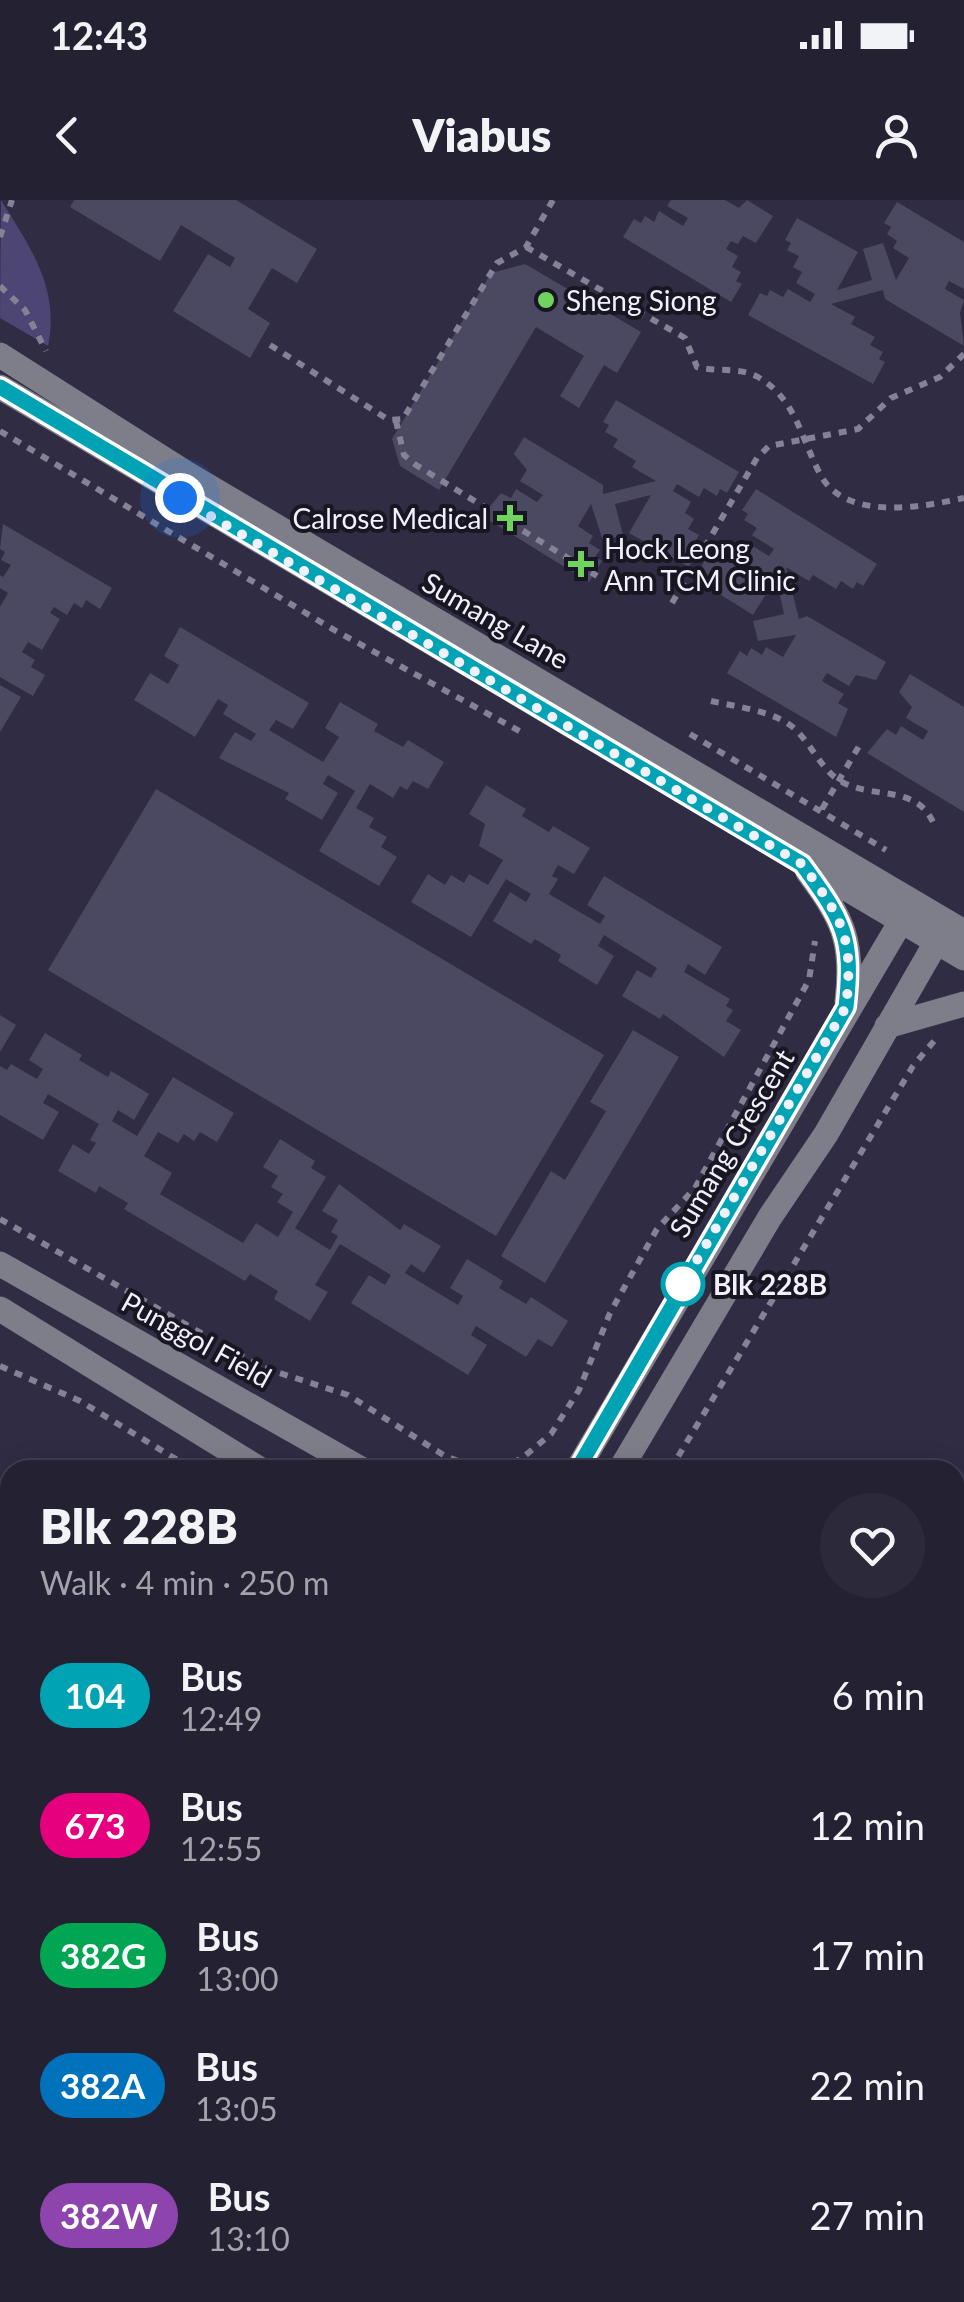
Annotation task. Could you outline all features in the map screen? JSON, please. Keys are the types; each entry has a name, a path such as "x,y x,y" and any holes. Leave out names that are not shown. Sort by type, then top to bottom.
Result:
{"street":[{"name":"Sumang Lane","path":"0,355 62,390 188,475 907,912"},
{"name":"Sumang Lane","path":"0,387 802,864 950,932 964,958"},
{"path":"48,416 62,390"},
{"path":"802,864 831,903 852,958 846,1007"},
{"name":"Sumang Crescent","path":"583,1460 846,1007 907,912"},
{"path":"626,1460 888,1026 950,932"},
{"path":"888,1026 964,1004"},
{"name":"Punggol Field","path":"0,1264 345,1460"},
{"path":"0,1309 245,1460"}],"path":[{"path":"0,238 12,200"},
{"path":"396,421 407,416 497,263 526,247 553,200"},
{"path":"526,247 685,338 697,367 758,377 792,408 829,488 847,498 892,508 964,498"},
{"path":"0,286 25,310 52,361"},
{"path":"270,345 396,421 404,454 416,465 596,576"},
{"path":"672,603 756,458 769,446 858,428 891,398 940,377 964,354"},
{"path":"0,431 336,631 539,742"},
{"path":"711,701 755,711 794,728 839,780 863,790 907,796 929,810 934,827"},
{"path":"822,808 862,742"},
{"path":"518,1460 539,1445 580,1390 610,1313 657,1229 695,1188 808,980 815,942 811,929"},
{"path":"676,1460 912,1066 940,1034"},
{"path":"0,1219 261,1367 348,1395 444,1456 460,1460"},
{"path":"0,1366 80,1401 177,1460"}],"shaded area":[{"path":"1,200 32,252 46,287 51,325 48,346 0,318"}],"building":[{"path":"74,200 236,200 317,249 297,283 272,268 248,309 270,323 250,358 173,311 208,254 230,267 235,258 181,225 160,261 70,207"},
{"path":"671,200 725,200 739,208 747,200 773,216 756,243 743,236 738,244 731,241 726,249 738,256 732,267 741,272 736,281 742,284 731,302 623,237 634,219 641,223 645,216 654,222 659,211 683,226 688,218 667,206"},
{"path":"897,202 964,242 964,289 949,281 945,289 964,300 960,313 964,346 885,299 883,290 831,304 855,317 851,324 875,337 870,345 883,352 879,359 885,362 873,384 748,315 760,293 767,296 770,290 783,297 788,289 810,302 815,294 796,283 802,272 793,267 799,256 787,250 791,243 785,240 797,218 858,252 837,290 872,280 863,249 883,243 896,280 909,258 893,248 897,241 887,234 891,227 884,223"},
{"path":"525,264 641,332 617,373 604,365 579,408 560,396 584,356 536,327 439,490 400,466 392,439 491,273"},
{"path":"616,400 739,472 727,493 720,489 717,496 704,488 699,497 677,484 673,491 691,502 685,513 694,519 688,529 699,535 695,542 701,546 689,567 629,533 651,495 615,504 623,535 603,541 591,504 578,526 593,536 589,543 600,550 595,557 602,561 589,582 482,516 501,493 511,498 516,489 537,502 543,495 520,481 527,470 514,454 524,437 603,485 603,494 656,481 632,467 636,461 613,447 618,439 605,432 609,425 603,422"},
{"path":"756,489 877,564 863,586 857,582 853,589 841,581 836,589 813,575 809,581 786,567 799,619 807,616 886,662 876,680 856,675 849,686 827,673 822,681 844,694 838,703 848,709 836,737 727,673 740,651 747,656 751,648 762,655 766,647 783,657 796,635 758,641 753,621 784,614 776,578 753,615 694,578 707,557 714,560 718,554 729,560 735,550 744,556 751,545 769,556 774,549 752,535 757,528 744,520 748,514 742,510"},
{"path":"3,524 112,588 100,609 86,600 82,608 74,603 67,615 54,607 50,613 60,619 42,650 28,642 22,652 35,660 31,667 45,675 33,696 0,677 0,607 8,593 0,588 0,575 3,577 11,565 1,560 5,552 0,549"},
{"path":"180,627 309,703 293,729 276,720 269,730 323,762 339,737 325,728 340,702 378,724 374,731 403,747 408,740 444,762 428,789 413,781 407,790 400,786 393,798 370,784 356,808 374,818 369,827 387,837 381,847 397,857 379,886 319,851 355,791 328,775 323,784 338,793 322,820 285,799 289,793 219,758 235,732 251,741 256,734 223,714 228,705 218,699 195,737 134,700 150,673 168,684 179,665 164,656"},
{"path":"910,674 964,707 964,812 867,753 887,729 896,735 901,726 923,740 928,731 906,718 912,707 899,692"},
{"path":"0,685 21,697 0,732"},
{"path":"486,785 526,809 522,816 549,832 553,826 590,848 574,874 558,865 552,876 558,879 549,894 600,924 605,916 587,905 604,876 722,947 705,975 688,964 684,972 730,999 726,1006 733,1010 726,1021 741,1030 724,1057 663,1014 660,1019 622,996 637,970 651,978 657,968 604,935 598,946 614,956 597,985 558,961 561,955 535,939 531,944 493,921 510,892 526,902 531,894 506,879 471,937 411,902 428,874 445,885 451,875 464,883 469,874 488,885 503,860 479,846 485,824 469,814"},
{"path":"156,789 604,1055 496,1236 48,970"},
{"path":"0,1015 16,1025 0,1052"},
{"path":"633,1030 679,1057 545,1283 501,1256 551,1171 565,1180 606,1111 590,1102"},
{"path":"45,1033 82,1055 79,1060 108,1077 111,1071 149,1094 134,1120 118,1110 112,1121 137,1136 173,1077 234,1113 217,1142 200,1132 194,1141 184,1134 178,1143 158,1132 144,1156 172,1173 160,1194 243,1243 256,1223 278,1237 293,1212 277,1202 283,1194 271,1187 278,1176 263,1167 280,1139 315,1161 311,1168 326,1177 295,1228 330,1250 338,1236 331,1232 338,1220 322,1211 339,1184 400,1230 404,1224 441,1246 424,1273 411,1264 405,1273 458,1305 463,1296 450,1288 467,1259 503,1281 499,1288 526,1304 531,1297 568,1321 552,1347 538,1339 526,1357 476,1326 471,1335 487,1345 468,1375 351,1303 369,1275 385,1285 391,1275 340,1244 315,1285 328,1292 310,1321 274,1299 278,1291 250,1274 245,1281 124,1209 128,1203 99,1186 96,1193 58,1171 73,1144 89,1154 96,1143 90,1140 99,1124 48,1094 43,1103 59,1112 43,1140 0,1115 0,1066 7,1070 11,1064 37,1079 43,1069 29,1060"}],"bus line":[{"name":"104","path":"0,387 180,498 802,864 831,903 852,958 846,1007 583,1460"}],"place":[{"name":"Sheng Siong","path":"546,300"},
{"name":"Calrose Medical","path":"510,518"},
{"name":"Hock Leong Ann TCM Clinic","path":"581,564"},
{"name":"Blk 228B","path":"683,1284"}],"route":[{"path":"180,498 802,864 831,903 852,958 846,1007 683,1284"}]}
